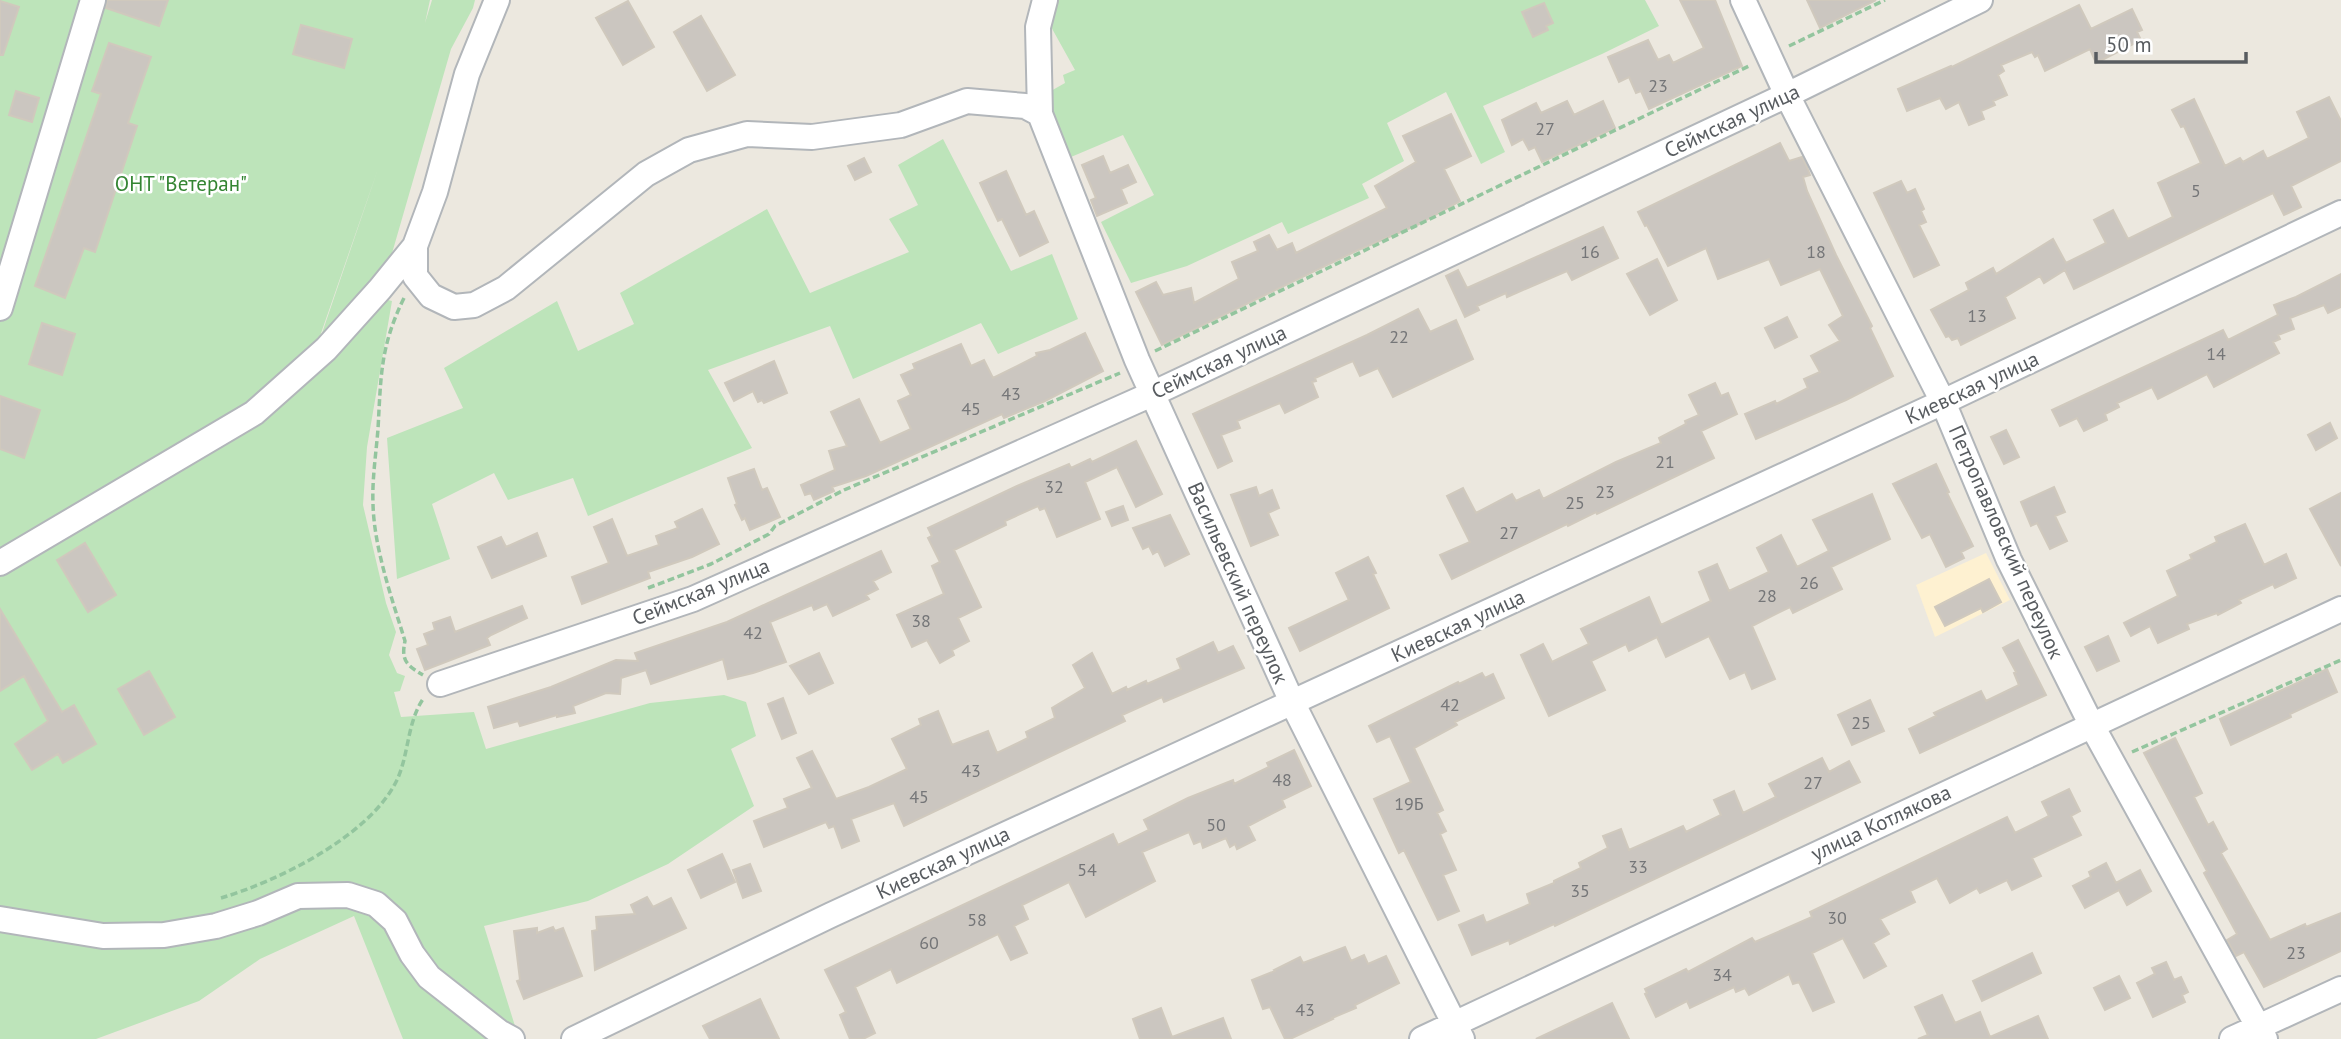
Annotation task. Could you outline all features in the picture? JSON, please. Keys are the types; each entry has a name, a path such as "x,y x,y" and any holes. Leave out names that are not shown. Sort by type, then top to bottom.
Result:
{"street":[{"path":"0,308 93,0"},
{"path":"497,0 467,74 435,192 415,246 415,276 431,296 454,306 474,305 506,288 646,174 689,150 747,134 813,137 901,125 967,102 1025,106 1040,114 1038,27 1045,0"},
{"name":"Петропавловский переулок","path":"1743,0 1768,57 1943,402 2009,560 2091,724 2261,1033"},
{"name":"Сеймская улица","path":"440,684 693,599 1152,394 1787,95 1980,0"},
{"name":"Васильевский переулок","path":"1040,114 1137,360 1292,702 1459,1032"},
{"name":"Киевская улица","path":"574,1039 831,915 1943,402 2341,213"},
{"path":"0,563 254,413 326,349 415,246"},
{"name":"улица Котлякова","path":"1422,1039 1459,1032 2091,724 2341,609"},
{"path":"0,919 103,936 164,935 227,923 298,896 348,895 376,905 395,922 412,954 429,977 499,1032 512,1039"},
{"path":"2232,1039 2261,1033 2341,989"}],"path":[{"path":"647,589 710,564 769,534 775,526 844,490 1134,367 1137,360 1885,0"},
{"path":"415,276 385,344 379,384 373,506 383,562 405,641 402,654 408,665 440,684"},
{"path":"2112,761 2341,660"},
{"path":"221,898 253,888 336,846 357,828 396,782 419,705 429,690 440,684"}],"shaded area":[{"path":"1986,553 2010,600 1935,637 1916,585"}],"green space":[{"name":"ОНТ \"Ветеран\"","path":"0,0 430,0 425,23 432,0 475,0 451,49 384,281 360,293 392,301 367,447 363,505 386,603 396,632 389,655 397,673 405,676 400,691 394,692 401,717 474,712 486,749 650,703 724,695 746,702 756,736 731,749 754,806 668,864 588,901 484,926 519,1039 403,1039 354,916 260,959 199,1001 96,1039 0,1039","holes":["378,169 320,339 319,339"]},
{"path":"1052,0 1645,0 1659,26 1483,106 1505,152 1481,164 1446,92 1387,123 1404,161 1362,184 1369,198 1288,234 1282,222 1187,266 1131,283 1101,222 1154,195 1123,135 1071,157 1042,96 1065,83 1063,75 1075,70 1045,16"},
{"path":"943,139 1011,271 1052,254 1078,319 998,354 981,323 853,379 830,326 708,370 752,448 588,516 573,478 508,500 494,473 432,504 450,559 397,579 387,438 463,408 444,368 557,301 578,351 634,324 620,293 767,209 810,293 909,252 889,219 918,205 898,165"}],"building":[{"path":"107,0 168,0 159,26 106,8"},
{"path":"1680,0 1715,0 1742,66 1649,109 1641,91 1636,93 1629,77 1619,82 1608,57 1648,40 1658,60 1669,55 1673,63 1704,48"},
{"path":"1807,0 1876,0 1820,28"},
{"path":"0,1 19,7 3,55 0,55"},
{"path":"628,1 654,47 623,65 596,18"},
{"path":"1544,3 1553,23 1546,26 1548,30 1533,37 1522,12"},
{"path":"2079,5 2091,29 2132,9 2142,30 2137,32 2141,40 2096,63 2090,49 2045,71 2038,55 2035,57 2032,52 2001,65 2004,71 1998,75 2007,95 1993,101 1995,105 1981,111 1984,119 1969,125 1959,102 1946,109 1940,98 1907,111 1898,89 1952,67"},
{"path":"701,16 735,75 707,91 674,32"},
{"path":"301,25 352,39 344,68 293,54"},
{"path":"109,43 151,57 128,123 137,126 95,252 84,248 65,298 35,286 101,94 92,91"},
{"path":"16,91 39,98 32,122 9,115"},
{"path":"2329,97 2341,121 2341,161 2291,186 2301,207 2284,215 2273,193 2074,289 2065,270 2044,283 2040,276 2005,297 2015,318 1961,345 1958,338 1952,340 1949,336 1946,337 1931,310 1969,290 1966,283 1993,268 1996,274 2053,239 2066,263 2106,243 2094,220 2113,210 2128,239 2173,217 2158,183 2201,163 2184,126 2181,127 2172,110 2194,99 2225,166 2240,158 2243,162 2263,151 2267,159 2309,138 2297,112"},
{"path":"1567,101 1574,115 1603,101 1615,128 1542,162 1535,147 1529,150 1523,139 1512,145 1502,120 1536,103 1541,113"},
{"path":"1451,114 1471,156 1444,169 1460,201 1417,225 1356,251 1162,345 1136,292 1156,282 1163,295 1191,288 1194,303 1239,279 1232,262 1258,251 1254,242 1269,235 1277,250 1292,243 1296,253 1387,208 1375,186 1416,162 1403,136"},
{"path":"1780,143 1789,161 1802,157 1807,167 1810,175 1803,177 1807,191 1893,376 1846,400 1756,439 1745,414 1775,401 1776,404 1808,388 1804,379 1820,372 1811,356 1840,341 1829,325 1843,316 1820,269 1781,285 1769,259 1718,279 1706,248 1668,266 1638,212"},
{"path":"1103,156 1110,173 1128,165 1136,182 1121,189 1127,203 1097,216 1091,200 1096,198 1082,165"},
{"path":"864,158 871,172 855,180 848,166"},
{"path":"1006,171 1026,215 1034,211 1048,242 1020,256 1002,219 998,221 980,183"},
{"path":"1901,181 1907,193 1915,189 1924,209 1921,211 1926,222 1919,225 1939,265 1914,277 1874,193"},
{"path":"1603,227 1618,258 1572,280 1567,271 1507,297 1506,293 1477,306 1479,310 1465,317 1446,276 1458,270 1467,288"},
{"path":"1657,259 1677,300 1650,315 1627,274"},
{"path":"2341,274 2341,307 2328,313 2324,305 2290,318 2294,329 2278,335 2280,339 2273,342 2279,353 2214,387 2207,374 2158,399 2152,387 2117,403 2119,407 2105,414 2107,420 2084,431 2077,418 2060,426 2052,410 2223,330 2228,340 2278,315 2274,305"},
{"path":"1418,309 1430,332 1456,320 1473,359 1393,397 1378,368 1360,376 1353,361 1315,378 1316,381 1312,382 1318,397 1285,413 1280,403 1237,421 1240,428 1221,435 1232,461 1218,468 1193,414"},
{"path":"1787,317 1797,337 1775,348 1765,328"},
{"path":"42,323 75,334 62,375 29,364"},
{"path":"1085,333 1103,371 1045,401 1004,418 1002,414 866,476 832,487 834,491 814,500 811,493 805,495 801,485 835,470 829,451 847,446 831,412 859,399 880,443 911,429 898,401 911,395 901,375 915,369 913,364 961,344 971,366 984,360 993,378 1037,356 1036,353 1050,350"},
{"path":"774,361 787,393 764,403 762,400 758,402 753,391 734,401 725,383"},
{"path":"1715,383 1721,396 1728,393 1737,414 1701,431 1714,458 1452,579 1440,555 1470,542 1447,496 1463,488 1476,513 1512,494 1516,501 1539,490 1543,499 1616,462 1661,443 1659,438 1699,415 1689,395"},
{"path":"0,396 40,410 24,458 0,449"},
{"path":"2330,423 2337,438 2316,450 2308,435"},
{"path":"2006,430 2019,457 2004,464 1991,437"},
{"path":"1136,441 1162,494 1136,507 1117,467 1085,482 1100,519 1057,537 1045,508 1040,510 1038,506 954,550 981,607 958,618 969,641 952,650 954,655 940,663 927,640 912,647 897,615 944,594 932,566 940,562 928,538 932,536 928,528 1069,464 1071,468 1090,459 1092,462"},
{"path":"1936,464 1973,546 1961,552 1964,558 1946,567 1930,534 1922,538 1893,484"},
{"path":"754,469 762,490 767,488 780,517 750,530 735,505 737,504 728,478"},
{"path":"1256,487 1259,496 1272,490 1279,508 1268,513 1278,535 1251,546 1231,495"},
{"path":"2054,487 2065,512 2055,516 2067,541 2050,549 2037,523 2031,526 2021,502"},
{"path":"2341,493 2341,566 2310,509"},
{"path":"1872,494 1890,539 1831,567 1842,589 1793,613 1790,607 1752,626 1775,679 1752,689 1745,672 1730,679 1709,636 1666,657 1657,637 1629,651 1626,644 1591,661 1605,690 1549,716 1521,655 1543,644 1552,662 1589,644 1581,629 1649,597 1661,625 1711,601 1699,572 1717,564 1729,591 1769,572 1757,548 1781,535 1797,567 1829,551 1813,520"},
{"path":"1123,506 1128,520 1112,526 1106,512"},
{"path":"702,509 719,544 692,557 648,572 650,578 582,604 572,577 609,563 594,527 612,519 627,556 659,545 656,536 678,528 675,522"},
{"path":"1170,515 1189,554 1165,566 1158,551 1153,554 1149,546 1143,549 1133,528"},
{"path":"2245,524 2264,565 2286,554 2296,578 2275,588 2273,584 2239,600 2241,603 2218,615 2217,613 2187,624 2189,629 2158,643 2150,626 2131,636 2124,623 2178,596 2167,571 2192,559 2190,555 2217,542 2215,537"},
{"path":"537,533 546,556 492,578 478,547 501,537 506,547"},
{"path":"85,543 116,595 88,612 57,560"},
{"path":"881,551 891,572 873,581 878,589 866,595 869,599 833,616 827,604 814,610 812,605 770,622 786,662 728,679 723,659 651,684 646,670 621,678 620,694 606,693 573,706 575,713 557,715 520,726 518,721 494,728 488,707 551,687 616,660 638,661 635,653 727,622"},
{"path":"1368,557 1389,608 1300,651 1289,628 1349,600 1336,573"},
{"path":"1989,579 2001,602 1983,612 1981,608 1945,626 1935,607"},
{"path":"522,606 527,618 491,635 487,638 490,645 425,670 417,649 428,645 424,634 435,630 433,623 450,617 455,632"},
{"path":"0,609 62,712 74,705 96,744 63,763 58,754 32,770 15,744 48,721 24,676 0,691"},
{"path":"2108,636 2119,661 2097,671 2085,647"},
{"path":"2018,640 2046,695 1920,753 1909,729 1936,716 1934,713 1981,691 1986,701 2019,685 2014,673 2016,672 2003,648"},
{"path":"1213,642 1218,653 1233,646 1244,668 1164,702 1162,697 1122,715 1125,721 904,826 894,803 851,819 859,841 842,848 834,826 829,828 826,822 764,847 754,821 788,808 784,799 812,788 797,758 812,751 836,799 907,769 892,739 921,725 919,719 938,711 952,745 988,731 997,753 1028,738 1026,732 1055,718 1052,708 1085,688 1073,665 1092,653 1112,694 1146,681 1147,684 1181,669 1177,659"},
{"path":"819,653 833,683 809,694 790,666"},
{"path":"2327,669 2337,692 2231,745 2220,719"},
{"path":"149,671 175,717 144,735 118,689"},
{"path":"1482,673 1485,678 1493,674 1504,698 1455,722 1457,725 1414,748 1443,810 1437,813 1446,831 1440,834 1456,870 1443,875 1459,911 1438,920 1404,850 1399,853 1374,799 1411,782 1390,736 1377,742 1369,726"},
{"path":"783,698 796,733 782,739 768,704"},
{"path":"1870,700 1884,731 1852,745 1838,715"},
{"path":"2175,738 2202,793 2194,797 2208,825 2213,822 2227,849 2221,853 2270,940 2305,924 2306,927 2341,913 2341,951 2264,987 2244,952 2236,956 2227,940 2237,934 2204,873 2207,871 2144,753"},
{"path":"1294,750 1311,786 1282,800 1285,807 1248,826 1255,840 1237,849 1235,844 1230,847 1226,838 1203,848 1201,841 1194,844 1189,832 1142,852 1155,881 1086,917 1069,882 1022,905 1028,919 1014,926 1027,953 1011,960 998,934 897,983 891,969 855,987 875,1033 863,1039 850,1039 840,1015 846,1012 825,970 1113,834 1118,845 1149,830 1144,820 1233,780 1234,784 1269,767 1267,763"},
{"path":"1822,758 1829,772 1849,761 1860,782 1555,926 1554,924 1510,944 1509,940 1472,955 1459,925 1483,915 1486,923 1530,904 1527,894 1581,868 1579,863 1608,848 1603,836 1621,829 1629,850 1683,826 1686,832 1721,815 1714,800 1734,791 1743,813 1776,797 1769,784"},
{"path":"2069,789 2080,811 2071,816 2081,835 2032,858 2041,876 2012,890 2007,880 1980,893 1977,888 1950,903 1937,878 1910,891 1915,902 1880,919 1889,934 1873,943 1886,966 1864,978 1843,938 1812,953 1834,1002 1813,1011 1799,982 1793,984 1789,974 1749,995 1745,988 1736,992 1734,987 1690,1008 1687,1001 1656,1017 1645,989 1686,969 1688,972 1752,938 1755,942 1812,917 1810,912 2007,817 2015,833 2049,816 2042,802"},
{"path":"722,854 735,882 701,898 688,870"},
{"path":"2106,863 2116,883 2140,870 2151,891 2127,905 2119,890 2085,908 2073,886 2091,877 2089,872"},
{"path":"750,864 761,891 743,898 733,870"},
{"path":"647,897 653,907 671,898 686,928 595,970 592,931 597,930 596,917 635,914 631,905"},
{"path":"553,927 555,931 563,928 582,976 524,999 517,981 520,980 514,931 537,928 537,933"},
{"path":"1345,947 1351,961 1364,955 1368,964 1386,956 1399,983 1355,1005 1356,1008 1285,1039 1270,1007 1263,1009 1252,980 1300,957 1303,963"},
{"path":"2032,953 2041,973 1982,1001 1973,981"},
{"path":"2166,962 2174,980 2181,977 2188,992 2182,995 2185,1002 2153,1017 2137,983 2155,974 2152,968"},
{"path":"2119,976 2130,998 2105,1010 2094,988"},
{"path":"1942,995 1955,1023 1980,1012 1990,1037 2038,1016 2048,1039 1918,1039 1928,1035 1915,1007"},
{"path":"760,999 779,1039 710,1039 703,1026"},
{"path":"1612,1003 1629,1039 1536,1039"},
{"path":"1161,1008 1172,1037 1223,1018 1231,1039 1140,1039 1133,1019"}]}
